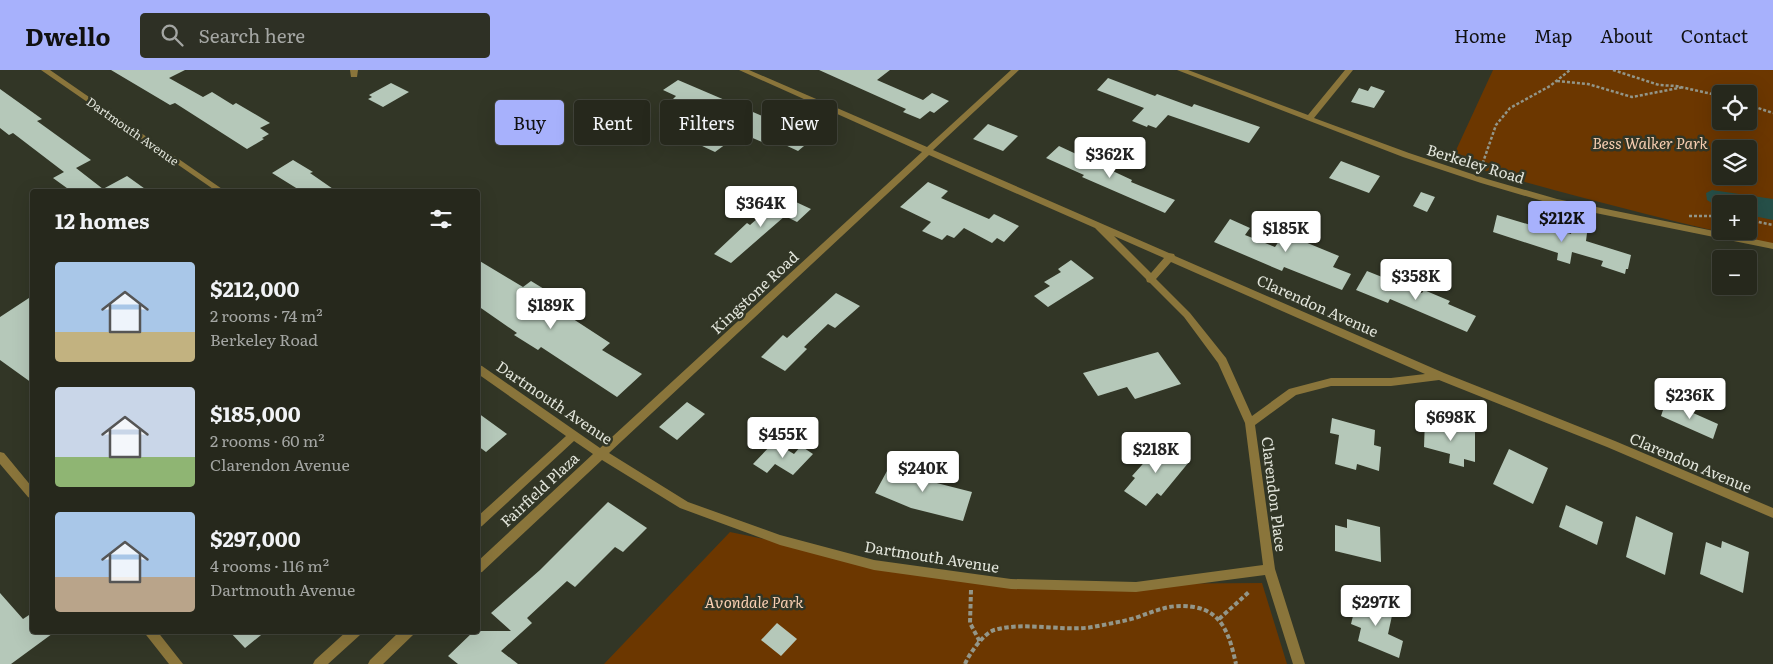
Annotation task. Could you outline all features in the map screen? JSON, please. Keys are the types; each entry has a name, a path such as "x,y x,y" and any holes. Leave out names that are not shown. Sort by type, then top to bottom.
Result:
{"street":[{"name":"Dartmouth Avenue","path":"45,70 218,189"},
{"name":"Clarendon Avenue","path":"743,70 1171,256 1440,376 1611,444 1773,513"},
{"name":"Kingstone Road","path":"601,454 1015,70"},
{"name":"Berkeley Road","path":"1181,70 1406,155 1484,181 1556,202 1773,246"},
{"path":"1310,118 1349,70"},
{"name":"Clarendon Place","path":"1095,223 1187,315 1222,362 1250,423 1269,569"},
{"path":"1150,280 1171,256"},
{"name":"Dartmouth Avenue","path":"480,370 601,454 684,505 780,540 874,565 1011,584 1136,587 1269,569"},
{"name":"Clarendon Place","path":"1250,423 1293,392 1332,382 1391,382 1440,376"},
{"name":"Fairfield Plaza","path":"480,521 574,435"},
{"name":"Fairfield Plaza","path":"480,566 601,454"},
{"path":"0,456 30,492"},
{"path":"1269,569 1300,664"},
{"path":"151,634 176,664"},
{"path":"319,664 353,634"},
{"path":"374,664 406,634"}],"path":[{"path":"1480,170 1493,132 1510,108 1557,81 1570,70"},
{"path":"1613,70 1660,85 1712,94"},
{"path":"1557,81 1588,84 1632,97 1684,88"},
{"path":"1757,108 1773,113"},
{"path":"1757,222 1773,225"},
{"path":"973,579 970,623 980,642"},
{"path":"1219,619 1249,592"},
{"path":"965,664 969,653 992,630 1024,627 1091,627 1134,618 1167,606 1195,607 1219,619 1230,638 1236,664"}],"green space":[{"name":"Bess Walker Park","path":"1493,70 1773,70 1773,244 1756,240 1757,195 1712,195 1712,230 1531,184 1451,161"},
{"name":"Avondale Park","path":"730,532 991,585 1262,583 1287,664 604,664"}],"water":[{"path":"1712,190 1746,195 1712,195 1712,203 1707,200 1706,193"},
{"path":"1757,197 1773,199 1773,220 1757,217"}],"building":[{"path":"111,70 185,70 169,78 203,97 212,92 233,105 236,103 270,123 260,128 269,134 247,149 175,103 170,105"},
{"path":"819,70 890,70 877,80 923,100 932,93 949,101 934,113 930,111 920,119 903,112 906,109"},
{"path":"1108,78 1155,96 1157,94 1192,107 1194,104 1260,127 1249,143 1168,115 1156,128 1148,125 1147,127 1132,121 1144,108 1097,90"},
{"path":"678,80 725,100 672,100 676,96 663,90"},
{"path":"391,83 409,92 383,107 368,99 372,97 369,95"},
{"path":"1371,86 1385,91 1374,108 1351,102 1359,88 1368,91"},
{"path":"0,89 42,119 37,121 91,160 76,168 103,189 68,189 53,178 64,172 13,133 9,135 0,128"},
{"path":"752,112 762,116 762,142 752,138"},
{"path":"988,124 1018,136 1003,151 973,139"},
{"path":"700,145 725,145 715,152"},
{"path":"785,145 805,145 798,151"},
{"path":"1059,146 1132,180 1131,182 1175,200 1165,213 1082,177 1084,175 1046,158"},
{"path":"293,160 313,172 310,173 333,189 298,189 272,173"},
{"path":"1341,161 1380,176 1369,193 1329,178"},
{"path":"127,176 145,189 103,189"},
{"path":"928,182 948,191 941,198 989,219 994,214 1019,226 1004,242 997,238 992,243 964,228 954,238 947,235 942,240 922,231 931,222 900,207"},
{"path":"1421,192 1435,197 1427,212 1413,206"},
{"path":"783,196 811,209 797,222 785,216 731,263 714,254 747,223 750,225"},
{"path":"1497,215 1544,229 1545,226 1571,234 1572,229 1587,233 1586,241 1631,255 1628,269 1626,269 1625,274 1601,266 1603,261 1572,252 1570,264 1557,260 1558,253 1493,232"},
{"path":"1230,219 1250,228 1245,235 1275,247 1291,223 1312,232 1305,242 1339,256 1333,267 1351,274 1342,290 1284,267 1282,271 1214,242"},
{"path":"1071,260 1094,278 1048,307 1034,296 1050,286 1044,282 1061,272 1058,269"},
{"path":"480,261 523,287 531,281 549,292 541,298 610,343 602,350 642,374 617,397 541,347 538,350 514,335 517,333 480,307"},
{"path":"1367,271 1422,293 1424,290 1450,301 1448,304 1476,316 1467,332 1390,299 1388,303 1356,290"},
{"path":"836,293 860,306 835,328 828,324 804,347 807,349 785,371 761,357 783,335 787,338"},
{"path":"30,297 30,382 0,360 0,317"},
{"path":"1158,352 1181,384 1135,399 1127,387 1098,396 1083,373"},
{"path":"1666,401 1718,424 1713,439 1661,416"},
{"path":"687,402 705,414 677,440 659,427"},
{"path":"480,414 507,434 486,452 480,448"},
{"path":"1332,418 1375,430 1374,445 1381,447 1379,471 1357,464 1356,470 1335,464 1339,435 1330,433"},
{"path":"1425,419 1475,432 1475,462 1464,459 1464,467 1449,463 1450,454 1424,447"},
{"path":"1156,441 1189,462 1161,496 1157,493 1146,506 1124,491 1135,478 1132,476 1150,456 1145,453"},
{"path":"774,442 794,454 801,446 813,454 793,475 775,464 767,473 753,464"},
{"path":"1509,449 1548,468 1533,504 1493,484"},
{"path":"893,460 925,473 921,479 972,492 963,521 911,508 875,493"},
{"path":"608,502 647,528 623,552 615,547 575,587 567,581 527,618 532,623 501,651 518,664 458,664 448,656 471,634 480,634 480,631 511,631 491,613 540,570"},
{"path":"1566,505 1603,522 1597,545 1559,527"},
{"path":"1636,516 1673,533 1665,575 1626,557"},
{"path":"1347,519 1380,527 1381,562 1335,551 1335,525 1347,528"},
{"path":"1722,541 1749,552 1743,593 1700,574 1706,542 1721,548"},
{"path":"0,593 23,619 30,614 30,634 52,634 11,664 0,664"},
{"path":"1358,596 1393,611 1388,634 1403,641 1399,658 1358,641 1361,628 1351,624"},
{"path":"777,623 797,639 781,656 761,640"},
{"path":"232,634 262,634 245,648"}]}
